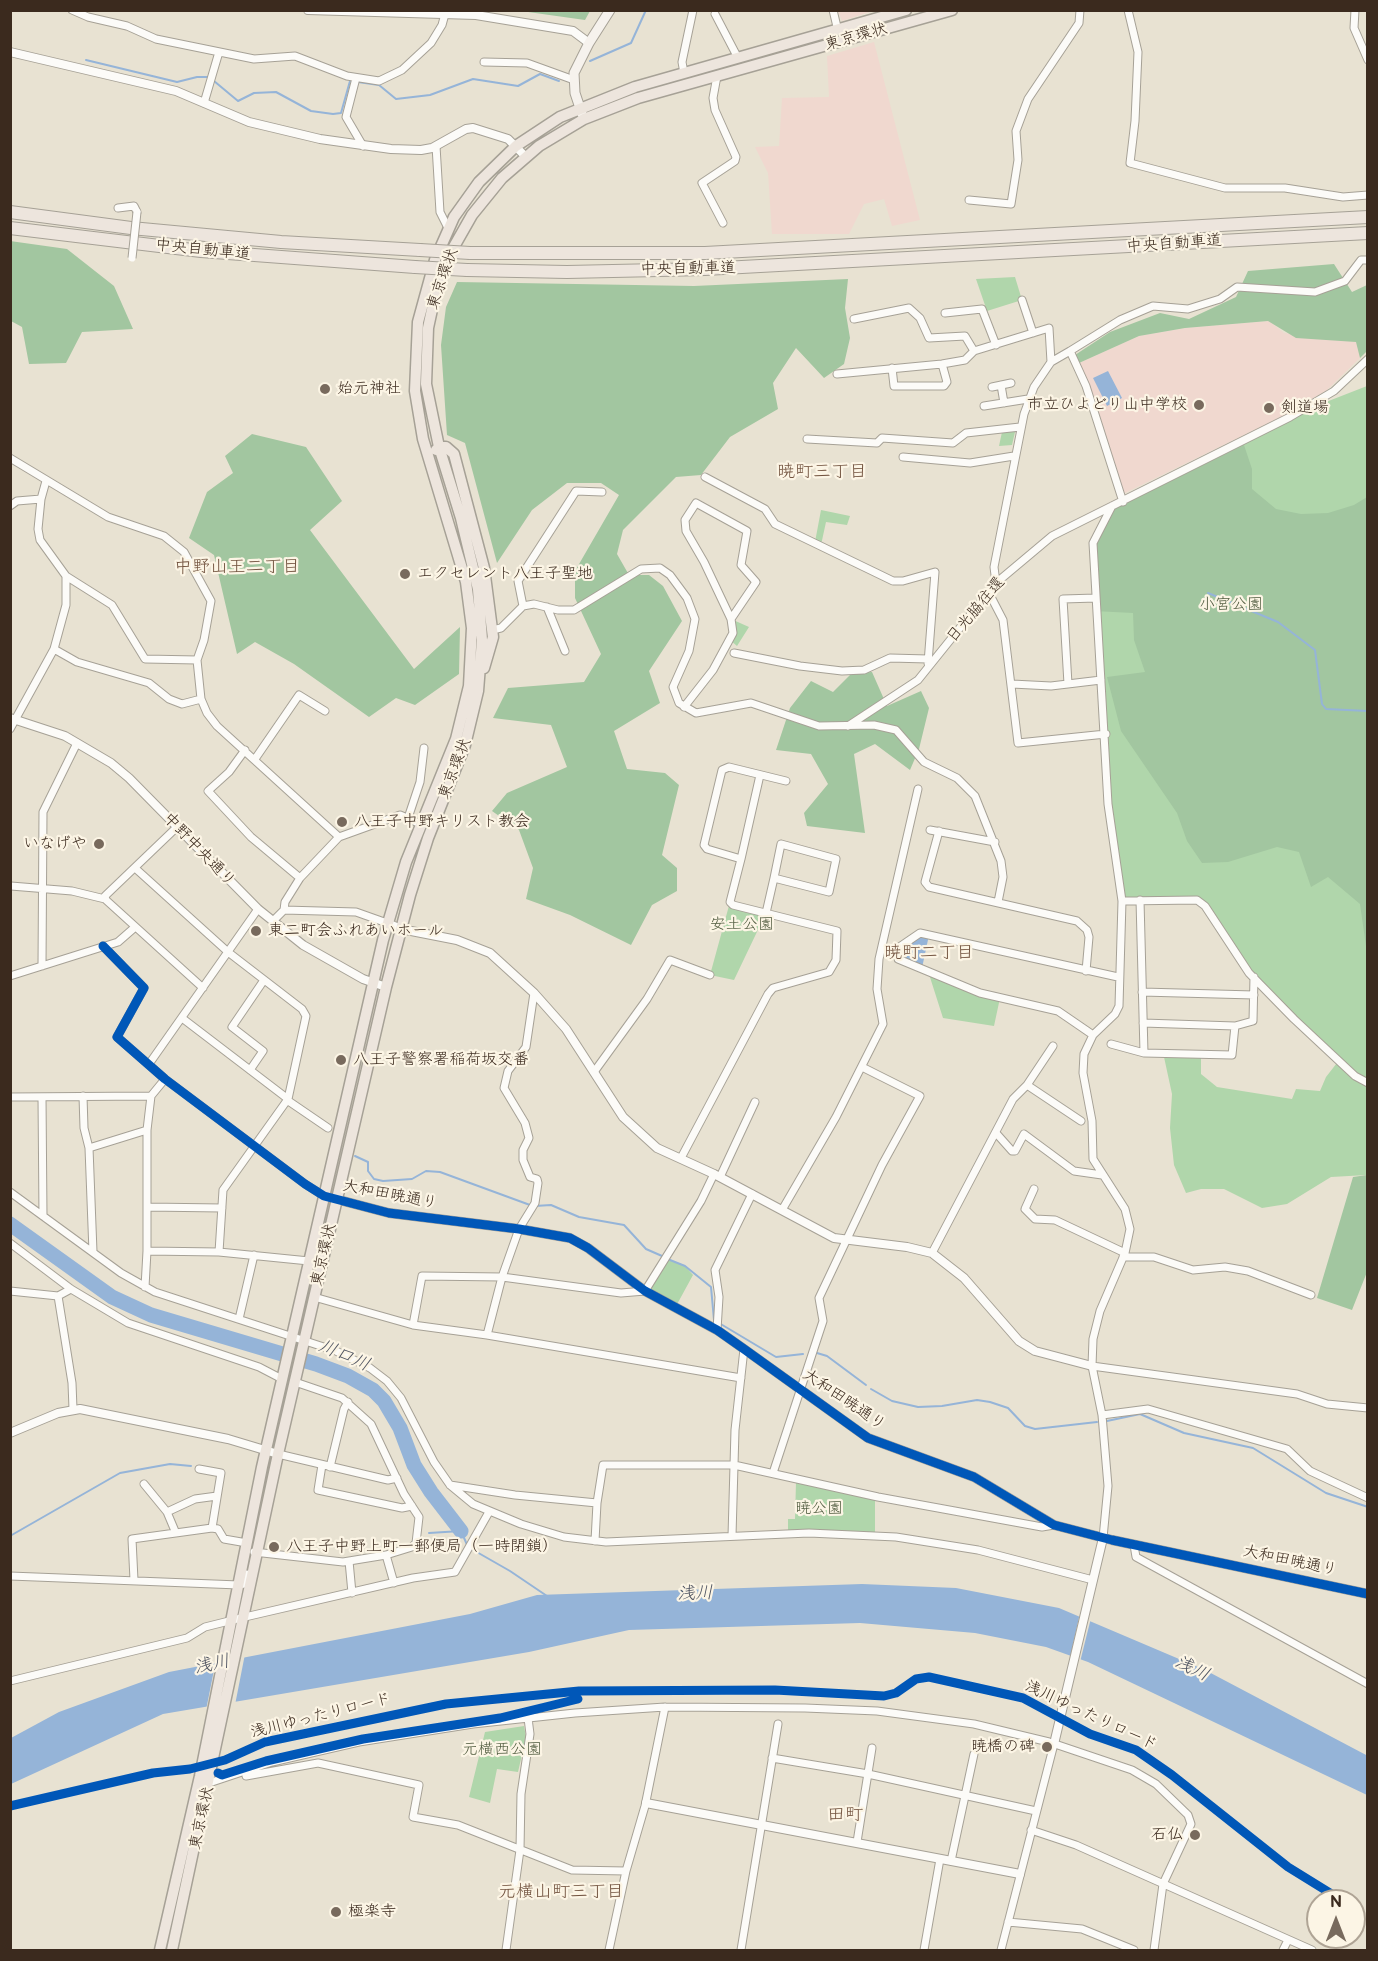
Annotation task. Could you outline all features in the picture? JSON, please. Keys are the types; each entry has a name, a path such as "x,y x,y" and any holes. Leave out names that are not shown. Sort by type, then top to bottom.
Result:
{"highway":[{"name":"東京環状","path":"160,1950 199,1781 266,1449 387,922 403,871 423,825 461,722 469,686 472,648 471,619 465,573 428,459 416,401 415,344 425,290 448,228 479,182 516,146 547,124 578,107 684,73 906,10"},
{"name":"東京環状","path":"172,1950 211,1777 278,1454 400,929 428,838 465,745 480,677 482,631 478,589 428,401 425,365 428,327 436,291 447,259 472,215 495,185 554,135 584,119 639,98 952,10"},
{"name":"中央自動車道","path":"10,212 270,241 470,253 705,253 1368,217"},
{"name":"中央自動車道","path":"10,228 201,251 467,270 567,272 728,268 1368,233"},
{"path":"428,459 439,447 452,452 484,568 492,646 480,677"},
{"path":"428,459 451,462 457,471"}],"main road":[{"path":"584,119 578,107 574,80 576,68 588,43 610,10"}],"street":[{"path":"72,10 88,17 127,26 156,39 254,59 295,56 356,78 379,81 402,70 430,43 442,25 445,14"},
{"path":"308,10 490,17 573,31 588,43"},
{"path":"684,73 682,62 693,10"},
{"path":"833,10 841,42"},
{"path":"969,200 1011,204 1018,160 1016,131 1028,99 1079,23 1080,10"},
{"path":"1128,10 1138,52 1136,121 1130,164 1225,188 1285,188 1343,197 1368,195"},
{"path":"1355,10 1354,28 1368,60"},
{"path":"715,14 738,58"},
{"path":"10,52 176,91 249,122 314,138 363,146 415,150 436,146 454,134 473,128 500,135 516,146 526,157"},
{"path":"204,103 219,52"},
{"path":"484,62 527,63 574,80"},
{"path":"717,76 713,98 715,110 736,157 735,161 702,183 723,223"},
{"path":"356,78 346,117 363,146"},
{"path":"436,146 440,212 448,228"},
{"path":"118,208 134,206 137,212 132,258"},
{"path":"996,582 994,567 1020,427 1028,399 1051,362 1120,320 1153,306 1188,309 1220,299 1237,287 1315,292 1345,281 1361,260 1368,260"},
{"path":"1022,300 1033,333"},
{"path":"854,319 909,308 920,318 929,338 965,336 974,351"},
{"path":"945,313 982,309 996,345"},
{"path":"837,374 965,360 974,351 1050,328 1051,362"},
{"path":"1070,351 1086,386 1124,502 1307,407 1334,391 1368,359"},
{"path":"892,368 894,386 944,386 947,382 942,364"},
{"path":"992,387 1011,383"},
{"path":"1001,385 1004,403"},
{"path":"984,406 1028,399"},
{"path":"807,439 877,443 882,438 953,443 966,433 1020,427"},
{"path":"903,457 970,463 1014,456"},
{"path":"10,458 108,517 164,536 184,552 211,601 197,660 201,699 207,713 217,726 339,837"},
{"path":"705,477 765,509 775,524 893,581 903,581 935,572 928,662 890,658 864,670 842,671 800,666 734,653"},
{"path":"46,481 40,499 40,540 66,576 112,604 145,659 197,660"},
{"path":"523,606 518,581 576,491 582,489 602,492"},
{"path":"10,506 17,501 40,499"},
{"path":"684,707 713,670 734,633 731,619 704,562 686,531 685,520 696,502 747,531 741,565 756,582 731,619"},
{"name":"日光脇往還","path":"848,726 918,680 928,662 952,640 996,582 1052,536 1124,502"},
{"path":"1001,1950 1103,1538 1108,1501 1102,1415 1092,1366 1093,1339 1100,1311 1124,1255 1130,1229 1125,1209 1093,1159 1092,1121 1083,1073 1084,1054 1093,1035 1115,1014 1119,1006 1118,977 1122,901 1108,804 1106,734 1093,543 1112,506"},
{"path":"492,630 501,628 523,606 534,604 569,611 585,605 641,569 660,568 670,575 687,598 695,619 689,651 673,687 674,695 684,707 696,713 752,703 819,726 839,730 848,726 886,726 896,730 923,765 957,778 971,791 995,842 1003,878 998,902"},
{"path":"10,729 13,718 54,649 66,605 66,576"},
{"path":"989,593 1003,620 1018,743 1106,734"},
{"path":"1068,684 1062,599 1096,598"},
{"path":"547,607 565,651"},
{"path":"54,649 77,662 149,683 175,702 182,704 201,699"},
{"path":"1012,684 1068,684 1101,680"},
{"path":"255,759 299,695 325,711"},
{"name":"中野中央通り","path":"13,718 77,743 129,778 258,909 303,945 386,987"},
{"path":"42,966 43,812 77,743"},
{"path":"408,818 420,782 424,748"},
{"path":"245,750 229,772 208,791 252,837 300,878"},
{"path":"741,859 707,849 704,845 722,770 729,767 786,781"},
{"path":"681,1158 768,994 773,988 829,972 836,960 837,931 744,909 730,902 760,775"},
{"path":"782,1210 862,1067 883,1024 876,989 879,959 918,789"},
{"path":"273,921 284,910 285,902 300,878 339,837 400,814 423,825"},
{"path":"105,899 105,896 177,827"},
{"path":"930,830 995,842"},
{"path":"939,831 925,882 929,887 1070,919 1083,926 1089,937 1086,971"},
{"path":"766,913 781,844 836,859 829,892 774,878"},
{"path":"135,868 228,952 302,1009 306,1016 287,1100 224,1190 219,1252"},
{"path":"11,886 105,899 134,928 203,988"},
{"path":"1140,900 1144,1053"},
{"path":"1122,901 1197,900 1204,906 1254,977 1302,1027 1355,1076 1368,1083"},
{"path":"149,1065 258,909"},
{"path":"284,910 356,912 387,922 400,929 443,936 482,948 534,993 566,1029 623,1118 635,1131 657,1148 752,1194 813,1229 845,1241 907,1247 932,1254 964,1278 1018,1341 1035,1351 1092,1366 1297,1394 1327,1404 1368,1408"},
{"path":"10,976 117,942 134,928"},
{"path":"1093,1035 1069,1021 1058,1011 980,993 898,959 898,948 920,933 1118,977"},
{"path":"103,946 144,988 117,1037 165,1079 324,1196"},
{"path":"594,1072 647,999 670,960 710,975"},
{"path":"1143,1023 1235,1026 1252,1021 1254,977"},
{"path":"250,1070 263,1051 232,1028 264,980"},
{"path":"1142,992 1254,995"},
{"path":"487,1335 502,1277 519,1229 535,1203 538,1184 537,1179 530,1177 523,1160 523,1150 529,1138 525,1123 504,1088 508,1071 526,1047 534,993"},
{"path":"182,1018 287,1100 328,1128"},
{"path":"1111,1044 1144,1053 1232,1055 1235,1026"},
{"path":"932,1254 1013,1099 1027,1085 1053,1046"},
{"path":"773,1473 823,1321 819,1298 882,1165 920,1096 862,1067"},
{"path":"145,1287 147,1130 151,1096 165,1079"},
{"path":"1027,1085 1082,1122"},
{"path":"83,1096 84,1128 89,1148 93,1252"},
{"path":"10,1097 151,1096"},
{"path":"42,1097 42,1215"},
{"path":"413,1325 422,1276 502,1277 621,1293 645,1292 717,1176 755,1102"},
{"path":"89,1148 147,1130"},
{"path":"996,1133 1012,1151 1015,1151 1024,1134 1074,1171 1102,1175"},
{"path":"1034,1190 1025,1209 1035,1219 1055,1220 1124,1255 1154,1257 1193,1270 1225,1267 1248,1271 1311,1295"},
{"path":"10,1192 121,1273 145,1287 167,1297 352,1358 387,1381 410,1411 434,1462 450,1485 488,1513 551,1535 595,1541 825,1533 912,1539 1002,1555 1092,1583"},
{"path":"718,1325 716,1270 752,1194"},
{"name":"大和田暁通り","path":"324,1196 389,1213 519,1229 570,1239 588,1248 645,1292 718,1325 744,1349 868,1438 974,1477 1054,1525 1134,1545 1368,1594"},
{"path":"147,1207 222,1208"},
{"path":"10,1244 71,1289 139,1328 283,1375"},
{"path":"147,1251 219,1252 309,1261"},
{"path":"239,1319 254,1255"},
{"path":"10,1291 58,1296 71,1289"},
{"path":"58,1296 73,1409"},
{"path":"314,1297 413,1325 487,1335 741,1378"},
{"path":"732,1536 734,1465 744,1349"},
{"path":"10,1576 239,1585 245,1582 250,1559 258,1550 349,1561 386,1555 412,1547 416,1543 420,1520 371,1424 348,1402 296,1378"},
{"path":"330,1467 344,1409 348,1402"},
{"path":"10,1433 73,1409 266,1449 278,1454 388,1480 397,1478"},
{"path":"1102,1415 1148,1409 1287,1449 1311,1471 1368,1498"},
{"path":"322,1465 318,1490 402,1508 412,1506"},
{"path":"595,1541 597,1503 603,1465 734,1465 878,1497 1042,1527 1054,1525"},
{"path":"199,1469 221,1473 212,1528"},
{"path":"144,1484 167,1512 175,1531"},
{"path":"450,1485 515,1495 597,1503"},
{"path":"167,1512 195,1498 217,1496"},
{"path":"10,1681 187,1638 205,1627 231,1625 394,1583 451,1573 462,1565 488,1513"},
{"path":"134,1580 132,1539 175,1531 212,1528 218,1530 224,1539 247,1543"},
{"path":"1134,1545 1136,1557 1368,1684"},
{"path":"386,1555 394,1583"},
{"path":"349,1561 352,1593"},
{"path":"609,1950 626,1871 646,1803 664,1707"},
{"path":"199,1781 336,1747 528,1718 664,1707 877,1710 974,1724 1054,1741 1105,1759 1140,1774 1156,1785 1188,1815 1191,1824 1163,1884 1154,1950"},
{"path":"506,1950 520,1850 521,1794 530,1734 528,1718"},
{"path":"741,1950 778,1724"},
{"path":"857,1842 872,1748"},
{"path":"951,1861 974,1754"},
{"path":"772,1758 868,1774 1036,1811"},
{"path":"246,1776 318,1763 418,1785 413,1817 458,1825 572,1870 626,1871"},
{"path":"646,1803 1020,1874"},
{"path":"1031,1830 1076,1845 1312,1950"},
{"path":"924,1950 940,1859"},
{"path":"1008,1922 1082,1929 1114,1946 1134,1950"},
{"path":"1283,1950 1288,1940"}],"shaded area":[{"path":"838,10 873,11 842,21"},
{"path":"874,42 920,220 892,226 884,199 864,204 849,234 772,234 768,173 755,147 779,146 782,98 829,97 827,56"},
{"name":"市立ひよどり山中学校","path":"1269,321 1284,333 1357,342 1360,358 1327,390 1289,413 1123,494 1094,397 1079,363 1139,336 1185,328"}],"green space":[{"path":"521,11 590,11 585,20"},
{"path":"10,241 67,249 114,286 133,329 82,332 66,363 29,364 22,327 11,321"},
{"path":"1334,264 1352,292 1367,285 1367,351 1360,358 1356,342 1296,338 1268,321 1185,328 1139,336 1079,363 1075,355 1110,332 1160,313 1189,319 1236,297 1248,271"},
{"path":"1015,277 1022,300 987,311 976,279"},
{"path":"848,279 845,308 850,338 844,364 824,378 796,348 773,383 778,409 730,437 701,475 676,477 623,530 617,554 629,575 649,575 663,586 682,621 649,671 660,703 614,731 627,769 665,773 679,785 662,855 677,868 677,891 652,905 631,945 570,915 526,899 533,868 519,830 492,811 507,793 567,767 551,725 493,718 508,688 584,682 601,654 575,598 575,571 619,495 601,483 567,483 532,510 497,563 465,443 447,435 441,345 446,307 457,282 694,286"},
{"name":"小宮公園","path":"1367,386 1367,1175 1331,1177 1287,1204 1262,1208 1224,1189 1201,1189 1186,1193 1174,1165 1170,1128 1172,1094 1164,1057 1201,1058 1201,1074 1217,1087 1292,1099 1296,1089 1320,1091 1326,1077 1340,1059 1294,1019 1259,980 1197,900 1122,901 1112,830 1098,633 1112,510 1326,402"},
{"path":"1002,432 1015,432 1012,445 999,446"},
{"path":"252,434 306,447 342,501 310,530 414,669 460,627 459,674 415,705 396,698 369,717 294,664 255,642 237,654 214,555 189,538 207,492 233,473 225,456"},
{"path":"1244,445 1252,469 1252,489 1276,509 1301,514 1328,513 1354,505 1367,497 1367,953 1360,904 1328,877 1311,887 1299,852 1277,847 1228,862 1202,863 1187,841 1177,813 1121,731 1107,677 1145,672 1134,640 1133,613 1094,611 1093,543 1112,510"},
{"path":"821,510 850,516 847,525 826,522 821,545 815,542"},
{"path":"731,619 749,627 737,646 730,640"},
{"path":"872,672 887,706 921,691 929,708 919,749 910,770 875,744 854,754 865,833 807,826 804,813 828,784 811,754 776,750 790,708 811,681 833,692 852,673"},
{"name":"安土公園","path":"730,902 766,913 734,980 710,975"},
{"path":"928,971 1000,998 994,1026 943,1018"},
{"path":"1367,1175 1367,1272 1352,1310 1317,1298 1353,1177"},
{"path":"667,1258 685,1266 693,1275 675,1308 645,1291"},
{"name":"暁公園","path":"796,1482 875,1498 875,1533 788,1531 788,1519 795,1519"},
{"name":"元横西公園","path":"524,1726 526,1737 518,1772 497,1769 490,1803 469,1797 485,1732"}],"water":[{"path":"1108,371 1122,398 1107,406 1093,378"},
{"path":"920,933 929,935 922,968 898,959 898,948"},
{"name":"浅川","path":"862,1584 956,1588 1059,1608 1205,1670 1368,1756 1367,1795 1088,1662 1046,1647 975,1633 860,1623 629,1630 529,1652 163,1714 11,1784 11,1738 59,1712 169,1672 470,1614 537,1595"}],"pier":[{"path":"1080,1613 1091,1618 1080,1662 1070,1658"},
{"path":"245,1654 235,1705 206,1710 216,1660"}],"waterway":[{"path":"590,61 631,43 646,10"},
{"path":"86,60 177,82 208,77"},
{"path":"358,82 379,85 396,99 430,95 473,79 518,86 540,74 559,81"},
{"path":"214,81 238,101 254,93 276,92 311,111 333,114 341,113 350,81"},
{"path":"1208,593 1278,622 1315,650 1322,704 1326,709 1368,711"},
{"path":"355,1156 368,1162 368,1171 374,1179 383,1181 412,1179 426,1171 440,1172 530,1205"},
{"path":"535,1206 551,1205 579,1217 624,1225 646,1249 662,1256"},
{"name":"川口川","path":"10,1224 112,1297 151,1315 316,1364 348,1376 373,1390 384,1401 400,1428 414,1465 431,1492 461,1531"},
{"path":"670,1260 685,1266 711,1287 714,1320 776,1357 803,1354"},
{"path":"817,1353 827,1356 866,1385"},
{"path":"871,1389 892,1401 918,1407 942,1406 977,1400 990,1402 1008,1408 1025,1426 1035,1429 1097,1422"},
{"path":"1107,1421 1140,1414 1184,1433 1253,1448 1326,1493 1368,1507"},
{"path":"10,1536 120,1473 170,1464 191,1466"},
{"name":"川口川","path":"429,1533 461,1531 468,1547 547,1596"}],"cycle path":[{"path":"103,946 144,988 117,1037 165,1079 324,1196 389,1213 519,1229 570,1238 588,1248 645,1291 717,1330 868,1438 974,1477 1054,1525 1112,1540 1368,1594"},
{"name":"浅川ゆったりロード","path":"10,1806 153,1773 190,1769 225,1760 265,1742 446,1704 579,1691 775,1690 884,1696 896,1693 916,1679 929,1677 1023,1698 1090,1734 1136,1750 1172,1775 1288,1867 1324,1889"},
{"path":"218,1773 222,1775 266,1761 363,1739 500,1718 578,1699"}],"place":[{"name":"始元神社","path":"325,389"},
{"name":"市立ひよどり山中学校","path":"1199,405"},
{"name":"剣道場","path":"1269,408"},
{"name":"エクセレント八王子聖地","path":"405,574"},
{"name":"八王子中野キリスト教会","path":"342,822"},
{"name":"いなげや","path":"99,844"},
{"name":"東二町会ふれあいホール","path":"256,931"},
{"name":"八王子警察署稲荷坂交番","path":"341,1060"},
{"name":"八王子中野上町一郵便局（一時閉鎖）","path":"274,1547"},
{"name":"暁橋の碑","path":"1047,1747"},
{"name":"石仏","path":"1195,1835"},
{"name":"極楽寺","path":"336,1912"}],"district":[{"name":"暁町三丁目","path":"822,472"},
{"name":"中野山王二丁目","path":"237,567"},
{"name":"暁町二丁目","path":"929,953"},
{"name":"田町","path":"845,1815"},
{"name":"元横山町三丁目","path":"561,1892"}]}
